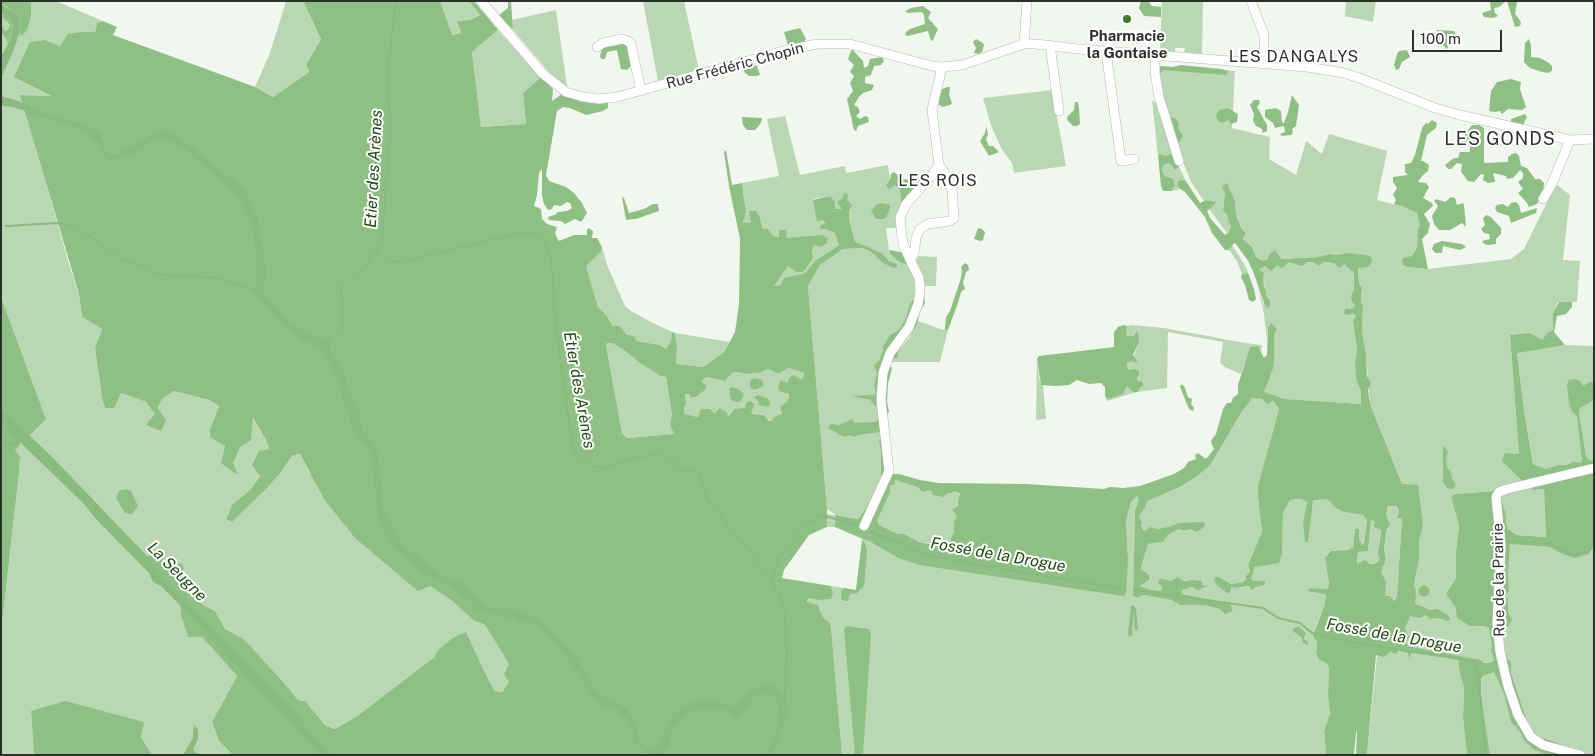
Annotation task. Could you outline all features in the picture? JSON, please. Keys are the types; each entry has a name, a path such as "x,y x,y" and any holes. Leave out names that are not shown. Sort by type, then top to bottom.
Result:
{"street":[{"name":"Rue Frédéric Chopin","path":"481,1 542,74 566,92 598,99 617,97 641,91 787,50 817,44 850,44 942,67 962,65 1024,44"},
{"path":"1027,1 1024,44 1307,67 1372,82 1435,108 1460,115 1570,140 1594,138"},
{"path":"1251,1 1264,35 1264,63"},
{"path":"597,47 603,43 622,39 628,41 641,91"},
{"path":"1050,45 1059,111"},
{"path":"1106,51 1121,161 1134,159"},
{"path":"1155,56 1155,73 1159,96 1179,161"},
{"path":"910,258 914,254 916,238 920,229 928,224 950,221 954,218 952,190 948,178 939,165 932,110 942,67"},
{"path":"1543,199 1552,184 1570,140"},
{"path":"864,526 889,472 881,400 883,373 890,353 914,317 920,292 919,278 902,237 900,218 902,211 912,197 939,165"},
{"name":"Rue de la Prairie","path":"1580,755 1543,745 1531,737 1518,714 1508,686 1500,652 1497,623 1501,546 1496,497 1499,492 1507,489 1594,468"}],"shaded area":[{"path":"1,1 56,1 103,21 97,23 95,32 81,32 60,46 45,40 53,96 21,95 79,294 82,317 102,329 95,348 105,408 121,393 146,402 156,414 166,420 158,408 162,399 174,391 209,400 219,406 210,429 225,446 222,463 238,473 232,463 252,417 266,440 269,449 260,475 250,490 232,505 226,519 232,522 267,488 292,456 300,454 309,472 430,586 451,600 473,620 485,625 509,664 509,682 502,692 495,691 466,632 440,648 433,658 356,717 336,729 325,725 305,701 298,700 244,639 225,629 215,611 203,605 185,585 169,578 169,564 162,558 159,549 152,551 180,596 202,637 237,676 212,722 219,741 233,755 152,755 141,737 31,711 34,755 1,755 1,633 19,473 20,456 15,450 20,440 46,419 1,297"},
{"path":"1,1 31,1 31,16 27,30 22,36 19,34 20,24 8,7 1,4"},
{"path":"286,1 303,1 321,39 306,65 309,72 273,97 255,87 270,53"},
{"path":"303,1 440,1 452,35 461,33 457,21 470,20 480,15 469,1 474,1 498,30 472,52 481,127 526,124 523,93 541,77 553,89 552,101 562,94 588,102 608,103 608,108 603,111 586,115 563,107 557,111 546,175 549,181 566,187 574,193 582,203 587,213 581,222 575,219 565,224 561,221 549,220 548,217 572,208 570,203 567,202 561,206 554,205 552,209 548,210 542,196 542,169 539,173 534,206 541,209 542,219 547,224 557,227 555,234 559,241 574,235 587,235 589,228 593,231 592,238 597,238 602,247 601,252 586,266 598,307 613,326 620,326 627,335 634,336 636,341 660,345 666,349 671,341 672,332 675,333 677,348 676,364 703,367 724,352 735,332 739,304 740,239 729,186 724,152 726,150 732,185 742,183 746,213 743,222 751,223 749,211 756,211 763,229 768,229 773,236 779,237 779,230 786,230 787,238 822,235 828,238 827,243 820,247 815,245 812,251 813,258 803,272 796,272 788,266 774,286 780,285 784,278 805,273 815,261 839,245 835,233 826,229 820,229 821,225 826,223 823,220 817,221 813,200 830,196 835,202 835,209 842,209 837,202 843,198 844,193 848,194 847,200 852,205 849,211 849,219 855,242 883,254 889,261 897,264 897,267 893,268 882,262 871,252 863,248 843,249 820,265 808,286 827,527 809,535 784,570 782,578 831,586 833,592 831,599 817,600 808,598 807,602 818,605 823,618 829,622 831,627 842,755 233,755 219,741 212,722 237,676 202,637 188,637 181,615 180,596 151,566 148,557 152,551 159,549 162,558 169,564 169,577 179,563 183,564 185,585 203,605 215,611 225,629 244,639 298,700 305,701 325,725 335,729 356,717 433,658 440,648 453,638 466,632 495,691 502,692 509,682 504,674 509,664 485,625 473,620 451,600 430,586 418,591 355,538 324,499 300,454 292,456 267,488 232,522 226,519 232,505 250,490 260,476 252,465 259,451 269,449 253,418 251,440 240,447 233,463 238,474 221,463 225,446 210,437 210,429 219,406 209,400 174,391 162,399 158,408 166,420 161,431 146,425 155,414 146,402 121,393 114,408 105,408 95,348 102,329 82,317 79,294 20,95 52,96 14,77 30,42 45,40 60,46 68,34 95,32 97,23 103,21 117,27 113,35 255,87 273,97 309,72 306,65 321,39","holes":["607,343 612,343 660,376 666,377 672,415 670,424 674,434 627,438 622,433","789,368 805,373 802,380 793,375 787,383 780,380 778,388 781,392 789,394 788,400 780,407 782,414 774,417 772,421 769,421 764,415 753,414 751,411 755,405 751,401 747,402 745,408 735,409 728,417 727,413 720,408 714,414 710,409 701,409 698,417 684,414 685,394 689,394 690,398 696,397 705,390 707,385 701,382 706,377 725,381 732,373 760,373 768,369 778,374"]},
{"path":"440,1 469,1 480,15 470,20 457,21 461,33 451,35"},
{"path":"508,1 511,1 513,30 499,15 508,8"},
{"path":"643,1 684,1 699,70 658,81"},
{"path":"1141,1 1148,1 1152,6 1161,7 1161,17 1144,16 1139,8"},
{"path":"1162,1 1203,1 1202,54 1184,52 1185,48 1175,48 1175,52 1160,50"},
{"path":"1346,1 1376,1 1373,22 1345,16"},
{"path":"1490,1 1506,1 1499,7 1494,8 1498,16 1493,18 1484,17 1482,13 1491,10"},
{"path":"1507,1 1517,2 1515,14 1521,23 1520,26 1515,27"},
{"path":"1,4 17,15 20,24 14,49 1,78 1,57 10,40 13,26 11,19 1,13"},
{"path":"923,6 931,12 928,18 938,29 931,41 928,31 905,35 910,29 925,24 922,12 908,13 905,11"},
{"path":"556,10 567,86 553,77 513,30 512,20"},
{"path":"4,14 11,19 13,26 8,44 7,39 1,33 1,24 5,31 9,29 10,24 2,17"},
{"path":"800,28 806,39 804,42 788,45 784,32"},
{"path":"498,30 541,77 523,93 526,124 481,127 472,52"},
{"path":"1437,30 1454,31 1457,37 1452,40 1447,49 1436,39"},
{"path":"976,39 984,45 982,52 979,54 974,53 976,48 973,42"},
{"path":"1529,39 1531,57 1540,58 1549,63 1552,66 1552,71 1548,73 1542,72 1530,68 1524,62 1525,43"},
{"path":"623,43 627,45 632,65 627,70 621,69 617,50 607,52 605,59 601,59 600,56 602,48 607,45"},
{"path":"852,49 863,61 864,68 868,66 870,59 882,57 884,61 881,65 874,66 871,75 865,77 865,83 874,85 872,90 863,93 859,97 854,105 858,107 860,112 856,116 860,119 865,116 868,117 869,122 858,126 856,131 854,130 847,99 853,91 850,83 854,76 850,72 854,65 848,59"},
{"path":"1407,50 1410,57 1402,62 1399,69 1396,70 1394,65 1397,54 1399,51"},
{"path":"753,65 757,66 760,75 749,76 744,72 743,68"},
{"path":"1181,65 1229,71 1226,75 1163,70 1159,74 1158,66 1173,67"},
{"path":"1158,66 1235,71 1232,128 1270,137 1269,159 1296,175 1306,141 1322,154 1329,134 1387,151 1377,200 1418,213 1420,226 1418,229 1418,248 1407,267 1428,269 1511,259 1524,249 1556,184 1570,195 1563,260 1580,261 1577,302 1558,302 1553,313 1553,330 1548,332 1542,340 1510,335 1519,454 1503,461 1521,480 1534,490 1544,489 1546,537 1516,535 1507,528 1506,514 1500,496 1494,491 1455,494 1451,497 1459,526 1456,551 1456,578 1446,594 1470,626 1484,626 1493,629 1493,592 1497,557 1494,542 1549,547 1562,554 1594,546 1594,755 1490,755 1481,693 1484,663 1481,660 1407,646 1405,630 1416,591 1414,584 1419,560 1419,541 1423,526 1421,513 1402,484 1370,404 1362,331 1362,288 1359,283 1358,268 1345,253 1318,257 1262,260 1256,257 1252,247 1243,239 1246,233 1241,228 1236,215 1235,201 1228,185 1225,192 1223,211 1227,214 1231,226 1227,233 1209,209 1215,202 1204,201 1191,182 1163,103"},
{"path":"1511,79 1521,82 1520,89 1526,107 1522,110 1508,109 1502,114 1500,111 1489,111 1491,91 1497,82"},
{"path":"950,87 949,95 952,103 943,107 939,105 937,99 940,90"},
{"path":"1052,90 1066,166 1014,173 1012,163 1001,148 991,125 983,98"},
{"path":"1292,95 1299,105 1296,126 1292,129 1291,135 1282,136 1280,134 1285,132 1284,126 1275,128 1273,123 1265,117 1265,110 1276,108 1281,111 1282,122 1284,123"},
{"path":"1,96 21,102 38,111 92,127 99,133 106,151 110,154 117,155 161,130 174,133 243,188 250,199 259,223 266,272 263,292 267,298 277,307 285,319 314,336 327,338 339,332 329,341 329,348 342,369 351,395 358,406 362,429 373,442 378,454 384,511 397,531 399,541 441,574 459,582 470,590 487,607 515,609 536,619 572,651 598,693 627,709 632,715 638,739 651,748 658,746 674,713 679,709 696,701 726,703 733,707 750,689 772,685 782,694 788,712 772,755 766,755 778,727 779,703 774,696 767,693 754,697 740,715 735,717 727,711 711,709 686,715 674,728 669,745 664,752 659,755 649,755 641,747 632,743 633,729 627,720 616,709 602,705 589,695 580,676 566,656 552,639 534,624 516,622 514,619 479,611 465,597 418,570 393,547 378,520 371,453 364,442 357,439 355,435 334,370 324,357 320,347 306,342 280,323 265,304 252,294 251,289 256,286 255,244 252,225 239,196 184,148 173,142 160,139 139,151 111,162 107,161 103,156 100,145 86,131 13,107 1,106"},
{"path":"1152,100 1158,104 1176,159 1160,154 1158,156"},
{"path":"1254,100 1259,100 1260,103 1257,107 1267,125 1267,131 1263,133 1262,129 1256,126 1253,121 1254,114 1250,105"},
{"path":"1075,102 1078,102 1080,124 1073,126 1067,117 1074,110"},
{"path":"1228,108 1238,114 1237,122 1231,124 1228,120 1222,123 1218,121 1216,115 1219,110"},
{"path":"1525,114 1527,117 1523,125 1511,123 1511,119"},
{"path":"785,116 800,175 845,166 846,173 888,165 890,180 900,190 901,208 898,228 886,228 889,250 904,253 915,274 917,291 913,312 885,357 883,435 879,440 881,476 869,504 858,519 837,515 835,527 827,527 827,514 836,515 827,509 808,286 820,265 843,249 863,248 871,252 882,262 889,261 883,254 855,242 849,219 849,211 835,209 830,196 813,199 823,220 827,223 826,229 836,233 839,245 815,261 805,273 784,278 780,285 773,286 788,266 796,272 815,245 827,243 787,238 785,230 779,230 779,237 773,236 763,229 760,218 751,223 743,222 746,213 742,183 779,176 767,119"},
{"path":"742,117 762,118 761,123 755,130 747,130 743,125"},
{"path":"1171,117 1176,119 1179,124 1178,128 1183,136 1179,143 1176,144 1168,119"},
{"path":"1432,120 1437,123 1436,128 1427,135 1421,161 1429,165 1428,171 1418,182 1426,183 1429,187 1423,198 1432,203 1433,206 1424,214 1430,224 1428,233 1422,239 1428,269 1407,267 1402,264 1403,258 1412,256 1417,248 1418,229 1420,226 1417,213 1394,204 1396,200 1393,195 1397,188 1393,182 1393,177 1408,175 1405,172 1405,164 1411,163 1422,128"},
{"path":"1472,125 1479,125 1484,128 1484,163 1508,162 1508,157 1516,153 1519,156 1521,166 1527,168 1535,179 1540,179 1544,183 1543,193 1537,204 1529,207 1518,193 1523,189 1518,182 1523,178 1523,173 1520,170 1513,178 1507,179 1506,176 1493,173 1495,182 1488,183 1483,180 1484,175 1481,174 1474,182 1468,181 1461,172 1462,164 1457,163 1451,169 1448,169 1445,165 1454,158 1458,158 1460,152 1470,152 1470,146 1466,142 1459,147 1455,146 1456,139 1459,136 1464,136"},
{"path":"986,128 988,135 986,139 989,146 993,146 999,152 989,156 980,141"},
{"path":"1160,154 1166,156 1171,154 1176,159 1179,167 1175,170 1169,163 1163,165 1162,170 1165,176 1173,179 1175,186 1171,191 1163,191 1161,186 1158,156"},
{"path":"1169,163 1175,170 1179,167 1186,181 1183,180 1177,187 1179,190 1171,191 1175,186 1162,170 1163,165"},
{"path":"930,170 931,172 911,194 906,195 907,199 901,205 900,190 895,185 889,189 886,185 890,180 891,174 894,172 903,179 909,180 911,176 924,175"},
{"path":"1178,181 1186,181 1200,203 1206,200 1216,202 1207,211 1210,218 1225,235 1229,232 1231,226 1227,214 1223,211 1225,192 1222,187 1226,183 1235,201 1236,215 1241,228 1246,233 1243,239 1252,247 1256,257 1261,260 1267,260 1275,250 1281,259 1345,253 1371,257 1372,262 1368,267 1358,268 1359,283 1362,288 1362,331 1367,376 1371,383 1368,390 1370,404 1402,484 1418,485 1423,526 1419,541 1419,560 1414,584 1416,591 1415,604 1429,610 1437,609 1448,615 1450,619 1448,621 1439,618 1430,619 1426,615 1420,618 1410,616 1405,629 1409,637 1406,642 1408,646 1481,660 1484,663 1491,663 1494,660 1489,628 1470,626 1457,618 1456,608 1446,594 1456,578 1456,551 1459,526 1451,497 1455,494 1494,491 1500,496 1506,514 1507,528 1516,535 1546,537 1544,489 1534,490 1502,461 1505,453 1519,454 1510,335 1530,333 1542,340 1548,332 1553,330 1553,313 1559,302 1572,302 1572,307 1566,314 1557,316 1554,332 1565,345 1517,353 1533,464 1546,469 1573,462 1581,463 1577,416 1572,412 1569,403 1567,384 1569,380 1575,379 1580,381 1583,386 1590,382 1594,383 1594,400 1580,408 1579,414 1586,457 1590,461 1594,460 1594,546 1589,554 1575,558 1549,547 1510,544 1509,591 1505,596 1508,599 1508,612 1512,619 1509,626 1502,626 1498,623 1500,542 1494,542 1497,557 1493,592 1493,622 1504,659 1508,659 1511,662 1511,673 1529,728 1539,737 1560,744 1574,755 1549,755 1535,750 1525,742 1519,730 1511,722 1504,693 1494,672 1482,676 1481,680 1481,693 1490,755 1467,755 1463,718 1464,687 1458,660 1411,653 1410,661 1408,653 1399,651 1396,654 1390,652 1384,657 1376,655 1367,755 1356,755 1357,731 1354,755 1326,755 1324,731 1330,713 1328,696 1329,667 1319,659 1316,653 1317,642 1313,636 1326,596 1325,594 1308,591 1309,588 1328,589 1329,583 1325,558 1330,551 1348,550 1353,547 1355,528 1359,529 1359,538 1362,545 1364,544 1367,520 1363,515 1344,512 1336,508 1327,499 1313,500 1308,542 1305,542 1303,522 1307,502 1301,499 1290,500 1283,513 1282,554 1279,563 1254,567 1251,578 1253,581 1266,581 1264,585 1255,587 1252,590 1249,586 1231,587 1228,594 1216,584 1214,578 1218,577 1231,584 1243,582 1250,572 1248,564 1262,532 1258,485 1279,409 1273,401 1267,404 1262,399 1252,398 1210,465 1180,487 1147,501 1139,517 1144,531 1151,527 1157,529 1180,523 1204,522 1205,526 1197,532 1191,529 1184,531 1179,529 1168,535 1163,542 1148,544 1141,568 1149,575 1149,580 1140,586 1161,591 1162,586 1158,583 1160,578 1171,581 1177,577 1184,581 1201,581 1203,585 1208,586 1198,590 1192,587 1182,590 1182,594 1230,603 1233,611 1225,614 1220,609 1205,605 1180,605 1171,600 1144,595 1137,598 1133,596 1135,511 1139,500 1137,496 1131,502 1126,521 1128,559 1126,594 1123,596 920,565 898,558 870,542 835,527 836,515 858,519 869,504 881,476 879,440 883,435 890,474 899,474 939,483 1026,484 1104,489 1140,486 1174,474 1184,468 1188,462 1196,459 1195,455 1198,453 1206,459 1214,449 1211,442 1212,439 1216,434 1223,409 1238,394 1238,385 1250,347 1258,346 1264,358 1267,355 1268,327 1271,323 1277,329 1274,336 1274,366 1264,392 1285,399 1361,404 1361,391 1356,380 1355,363 1357,350 1353,321 1356,316 1353,313 1344,314 1345,309 1352,309 1355,305 1351,300 1354,290 1354,273 1344,264 1339,268 1334,263 1324,262 1319,266 1313,262 1307,262 1302,266 1289,262 1282,268 1277,265 1271,271 1265,266 1259,269 1264,273 1263,279 1266,296 1270,301 1270,306 1267,308 1248,261 1234,243 1229,250 1225,250 1212,233 1205,217 1185,192 1177,187","holes":["895,480 918,487 922,492 929,490 933,495 944,497 947,493 954,491 960,494 958,506 952,510 957,516 954,521 954,532 947,546 919,542 903,533 898,534 879,525 877,520 890,493 890,485 894,485","1388,506 1396,506 1399,511 1397,518 1402,518 1397,596 1394,601 1390,596 1385,596 1386,582 1381,572 1386,559 1384,549 1387,529 1390,525 1386,514","1371,520 1375,521 1374,527 1381,530 1378,555 1380,560 1370,564 1365,560 1357,564 1358,552 1368,551"]},
{"path":"622,197 629,213 644,209 653,204 658,204 659,211 636,219 626,220"},
{"path":"1451,197 1455,198 1457,205 1463,203 1464,205 1466,227 1462,223 1450,230 1439,230 1434,224 1432,216 1438,206 1434,201 1436,199 1445,202"},
{"path":"1516,202 1521,213 1537,208 1536,213 1511,223 1509,216 1497,212 1495,208 1497,205 1503,204 1508,207 1511,203"},
{"path":"877,204 890,205 890,208 886,218 876,219 871,211"},
{"path":"1486,215 1491,217 1501,228 1501,234 1496,239 1496,244 1488,245 1482,241 1490,239 1489,234 1484,233 1481,229 1485,225 1483,218"},
{"path":"978,228 985,232 981,241 974,239"},
{"path":"1442,241 1462,244 1466,247 1460,250 1443,246 1442,253 1435,253 1432,249 1434,244"},
{"path":"1232,245 1248,273 1242,274 1237,261 1229,250"},
{"path":"602,247 607,265 625,306 672,332 671,341 666,349 660,345 636,341 627,335 620,326 613,326 598,307 586,266 601,252"},
{"path":"890,250 904,253 908,261 907,264 897,260 890,253"},
{"path":"917,256 937,257 936,286 925,286 916,266"},
{"path":"1289,262 1314,262 1319,266 1324,262 1344,264 1354,273 1355,305 1352,309 1356,316 1353,321 1357,350 1355,363 1356,380 1361,391 1362,404 1285,399 1263,392 1274,366 1274,336 1277,329 1270,324 1267,341 1264,314 1257,284 1264,306 1266,290 1259,268"},
{"path":"965,263 968,265 969,270 966,272 963,283 965,289 961,292 948,330 946,330 946,317 950,311 961,278 961,267"},
{"path":"1248,273 1256,299 1253,302 1249,300 1241,277 1242,274"},
{"path":"922,295 924,296 925,303 920,312 917,325 898,351 898,357 891,360"},
{"path":"1,297 46,419 27,438 20,440 20,445 15,450 20,456 19,473 1,633"},
{"path":"913,300 915,301 907,325 893,342 880,412 871,400 852,396 876,394 874,386 877,374 874,365 879,361 883,347 890,335 899,330"},
{"path":"918,321 948,330 940,362 893,362 889,364 890,357 909,338"},
{"path":"1123,325 1127,326 1126,336 1133,336 1136,332 1138,333 1139,343 1133,355 1137,361 1136,363 1132,361 1127,363 1128,370 1135,369 1139,371 1139,375 1136,378 1139,382 1142,381 1143,385 1137,392 1133,392 1126,387 1123,394 1108,399 1105,396 1105,387 1101,383 1089,384 1077,380 1069,385 1041,385 1037,359 1039,356 1114,347 1114,332"},
{"path":"1127,326 1164,328 1262,345 1261,353 1258,347 1250,347 1241,374 1220,363 1223,342 1168,332 1167,388 1137,392 1107,401 1105,396 1108,399 1125,387 1129,388 1139,382 1128,371 1127,363 1132,361 1139,343 1135,332 1133,336 1126,336"},
{"path":"675,333 730,342 724,352 703,367 676,364 677,348"},
{"path":"607,342 624,350 660,376 666,377 672,415 670,424 675,434 627,438 622,433"},
{"path":"1565,345 1594,346 1594,466 1546,469 1533,464 1517,352"},
{"path":"1037,359 1039,378 1041,385 1043,385 1046,419 1036,420"},
{"path":"889,364 892,368 888,384 887,401 889,412 886,415 883,382"},
{"path":"789,368 806,373 802,380 787,384 780,380 781,392 789,394 788,400 780,407 782,414 773,421 770,421 764,415 753,414 745,408 727,418 714,414 698,417 684,414 685,394 689,394 690,398 696,397 705,390 707,385 700,382 706,377 725,381 732,373 760,373 768,369 778,374"},
{"path":"754,378 762,380 764,386 754,390 750,387 750,381"},
{"path":"1182,384 1188,397 1192,399 1193,411 1189,409 1182,392 1180,386"},
{"path":"731,387 738,389 744,394 741,401 731,400 729,389"},
{"path":"758,395 768,399 770,402 769,407 758,405 759,402 754,397"},
{"path":"1252,397 1273,401 1279,409 1258,485 1262,532 1248,563 1250,572 1247,579 1243,582 1231,584 1224,581 1235,588 1259,585 1260,582 1252,581 1251,578 1254,567 1282,554 1283,513 1290,500 1301,499 1307,502 1303,522 1308,541 1312,499 1327,499 1336,508 1344,512 1363,515 1367,520 1364,544 1362,546 1359,538 1359,529 1355,528 1353,547 1348,550 1329,551 1325,558 1329,583 1328,589 1309,588 1308,590 1325,594 1326,596 1315,629 1316,653 1329,667 1328,696 1330,713 1324,731 1326,755 842,755 831,627 829,622 823,619 818,605 807,603 808,598 817,600 833,592 831,586 856,590 862,538 898,558 1128,559 1126,522 1131,502 1137,496 1140,500 1135,511 1133,596 1137,598 1144,595 1171,600 1180,605 1205,605 1233,611 1230,603 1182,594 1181,590 1192,587 1200,589 1207,586 1193,580 1171,581 1160,578 1161,591 1140,586 1149,580 1149,575 1141,568 1148,544 1163,542 1168,535 1179,529 1184,531 1204,522 1144,531 1139,517 1147,501 1180,487 1196,477 1209,465"},
{"path":"1,408 55,460 148,557 162,577 333,755 320,755 178,603 161,586 153,582 149,573 95,518 85,505 1,421"},
{"path":"852,419 854,423 876,422 878,419 881,419 880,432 844,437 828,428 830,424 840,425"},
{"path":"1443,445 1448,452 1446,458 1447,468 1456,485 1453,489 1447,488 1443,482"},
{"path":"895,480 932,492 947,493 954,491 960,495 957,516 954,521 954,532 947,546 919,542 903,533 898,534 879,525 876,520 890,493 890,485"},
{"path":"126,489 131,491 138,506 132,514 125,513 116,498 119,491"},
{"path":"1388,506 1396,506 1402,518 1397,596 1393,601 1385,597 1380,572 1386,559 1384,549 1389,521 1386,514"},
{"path":"1371,520 1375,520 1381,529 1379,542 1380,560 1376,563 1357,564 1358,552 1368,551"},
{"path":"864,541 867,551 864,586 857,593 850,594 848,601 845,601 841,599 844,588 856,590 862,542"},
{"path":"1422,586 1426,586 1429,591 1428,595 1422,596 1419,593 1419,589"},
{"path":"1133,605 1136,608 1138,629 1135,630 1134,612 1133,635 1129,637 1131,606"},
{"path":"846,626 869,629 871,633 863,755 855,755 844,629"},
{"path":"1298,626 1306,633 1304,637 1308,645 1303,643 1302,638 1293,631 1293,628"},
{"path":"1399,651 1408,653 1410,660 1411,653 1458,660 1464,687 1463,718 1467,755 1367,755 1377,655"},
{"path":"65,701 144,722 141,737 152,755 34,755 31,711"},
{"path":"194,724 198,730 198,739 193,750 196,753 215,755 183,755 193,738"}],"waterway":[{"name":"Etier des Arènes","path":"337,333 341,331 341,284 363,271 382,239 390,135 388,67 396,1"},
{"path":"6,226 57,223 82,231 123,260 163,275 218,278 251,290"},
{"name":"Étier des Arènes","path":"376,247 379,254 389,261 401,262 514,234 532,232 540,236 551,256 556,328 572,444 576,455 592,466 603,468 658,452 667,456 683,470 698,472 707,500 745,545 772,581 780,596 785,615 787,653 785,696 783,700"},
{"path":"1,446 21,441"},
{"name":"Fossé de la Drogue","path":"772,581 779,557 807,523 818,517 826,516 860,527"},
{"name":"Fossé de la Drogue","path":"870,531 925,554 978,565 1125,589"},
{"path":"1508,541 1550,543 1574,555 1594,547"},
{"name":"Fossé de la Drogue","path":"1134,590 1263,608 1278,618 1300,623 1312,633 1340,640 1474,662 1477,668 1486,755"}],"place":[{"name":"Pharmacie la Gontaise","path":"1127,19"}],"district":[{"name":"LES DANGALYS","path":"1294,57"},
{"name":"LES GONDS","path":"1500,139"},
{"name":"LES ROIS","path":"938,181"}],"water label":[{"name":"La Seugne","path":"177,572"}]}
